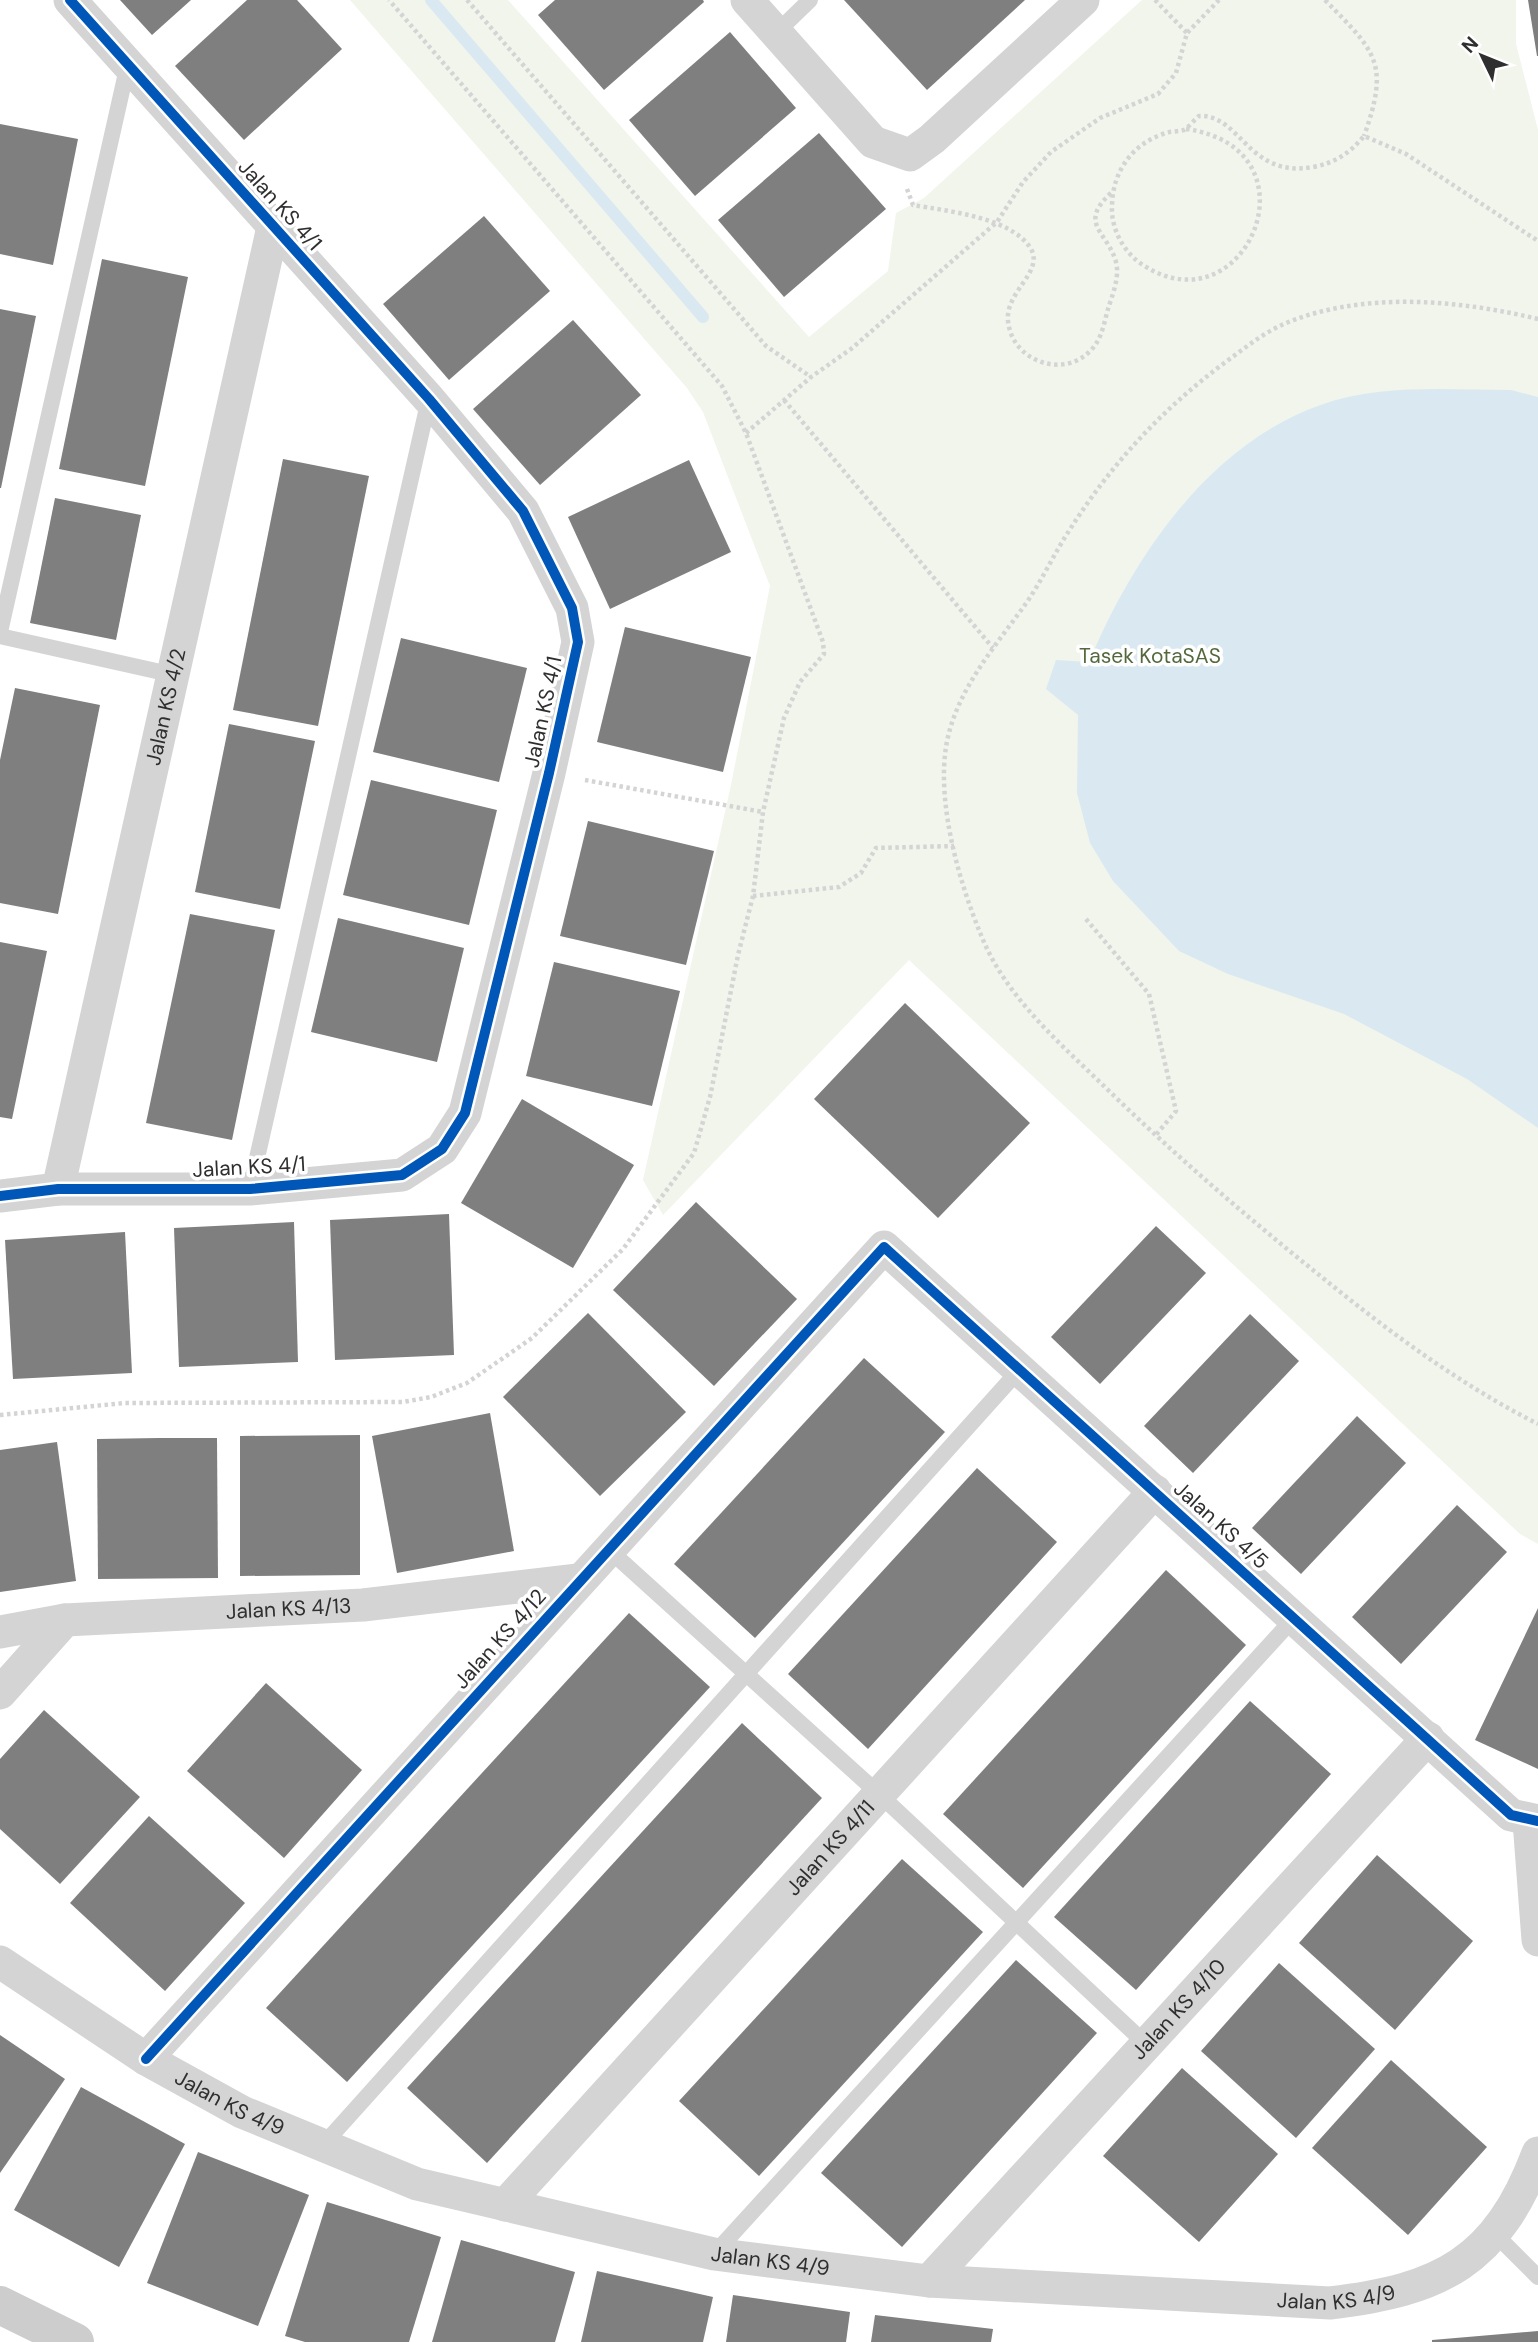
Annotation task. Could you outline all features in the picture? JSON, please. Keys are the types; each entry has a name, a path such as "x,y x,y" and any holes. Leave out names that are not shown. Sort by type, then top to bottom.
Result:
{"main road":[{"path":"0,2305 75,2342"}],"street":[{"name":"Jalan KS 4/1","path":"0,1196 58,1189 250,1189 402,1175 442,1149 465,1113 550,773 578,642 572,608 523,511 429,399 273,227 128,61 70,0"},
{"path":"747,0 873,142 911,155 932,139 1083,0"},
{"name":"Jalan KS 4/2","path":"58,1189 273,227"},
{"name":"Jalan KS 4/5","path":"884,1247 1021,1368 1511,1815 1534,1821"},
{"name":"Jalan KS 4/12","path":"146,2059 607,1548 884,1247"},
{"name":"Jalan KS 4/11","path":"505,2205 1155,1491"},
{"name":"Jalan KS 4/13","path":"0,1632 65,1620 363,1605 578,1580"},
{"path":"0,1692 65,1620"},
{"name":"Jalan KS 4/10","path":"929,2281 1427,1738"},
{"path":"1534,1821 1538,1940"},
{"name":"Jalan KS 4/9","path":"0,1962 146,2059 242,2112 417,2184 713,2254 929,2281 1330,2303 1382,2297 1426,2284 1454,2267 1495,2234 1525,2188 1538,2152"}],"lane":[{"path":"776,33 810,0"},
{"path":"128,61 0,634 174,675"},
{"path":"250,1189 429,399"},
{"path":"323,2145 1021,1368"},
{"path":"607,1548 879,1794 1146,2044"},
{"path":"713,2254 1294,1618"},
{"path":"1495,2234 1538,2277"}],"path":[{"path":"0,1415 125,1403 403,1402 431,1397 491,1370 552,1321 623,1249 694,1153 710,1097 738,955 753,896 763,812 784,718 800,682 824,654 746,433 722,386 389,0"},
{"path":"467,0 766,346 811,377"},
{"path":"1155,0 1187,33"},
{"path":"746,433 811,377 851,349 997,222 1023,182 1051,152 1100,118 1158,94 1176,73 1187,33 1219,0"},
{"path":"1186,129 1199,116 1216,120 1265,162 1283,168 1307,168 1333,162 1355,147 1364,136 1376,103 1375,62 1360,35 1325,0"},
{"path":"1186,129 1206,132 1225,140 1241,153 1259,186 1262,204 1258,229 1245,251 1226,268 1203,277 1179,280 1156,274 1138,262 1115,230 1112,193 1119,171 1133,152 1148,140 1186,129"},
{"path":"1364,136 1405,154 1538,242"},
{"path":"911,155 903,182 914,205 997,222 1026,243 1034,258 1027,278 1016,290 1009,304 1008,321 1020,350 1033,360 1047,365 1064,365 1079,360 1092,350 1100,337 1117,275 1116,262 1096,226 1096,214 1100,204 1112,193"},
{"path":"1538,319 1503,311 1434,302 1360,306 1315,314 1258,338 1167,409 1134,442 1091,498 968,686 946,743 944,791 954,846 979,931 1000,973 1043,1027 1222,1197 1405,1342 1469,1386 1538,1424"},
{"path":"784,400 993,648"},
{"path":"550,773 763,812"},
{"path":"753,896 839,887 861,873 876,848 954,846"},
{"path":"1086,919 1149,994 1176,1111 1155,1136"}],"green space":[{"name":"Tasek KotaSAS","path":"350,0 508,0 809,337 888,271 896,213 924,198 1142,0 1516,0 1516,44 1538,130 1538,1544 1520,1534 909,960 663,1215 643,1180 731,785 770,586 703,412 687,388"}],"shaded area":[{"path":"1428,389 1511,390 1538,397 1538,1128 1467,1079 1344,1014 1228,974 1179,951 1113,881 1090,843 1077,793 1078,715 1046,689 1056,660 1089,662 1110,616 1136,570 1165,527 1199,487 1237,452 1280,423 1327,403 1378,392"}],"building":[{"path":"120,0 191,0 152,35"},
{"path":"247,0 297,0 342,49 244,140 175,66"},
{"path":"555,0 704,2 604,90 538,15"},
{"path":"844,0 1025,0 927,90"},
{"path":"1528,0 1538,0 1538,56 1537,56"},
{"path":"730,32 796,108 695,196 629,120"},
{"path":"0,124 78,139 53,265 0,254"},
{"path":"819,133 886,209 784,297 718,220"},
{"path":"484,216 550,291 449,380 383,304"},
{"path":"102,259 188,277 145,486 59,469"},
{"path":"0,309 36,316 1,488 0,488"},
{"path":"573,320 641,395 540,485 473,409"},
{"path":"283,459 369,476 318,726 233,710"},
{"path":"689,460 731,552 610,609 568,517"},
{"path":"55,498 141,515 116,640 30,623"},
{"path":"625,627 751,657 723,772 597,742"},
{"path":"401,638 527,668 499,782 373,752"},
{"path":"15,688 100,705 58,914 0,903 0,760"},
{"path":"229,724 315,741 280,909 195,892"},
{"path":"371,780 497,810 469,925 343,895"},
{"path":"588,821 714,851 686,965 560,936"},
{"path":"190,914 275,930 232,1140 146,1123"},
{"path":"338,918 464,948 437,1062 311,1032"},
{"path":"0,942 47,951 12,1119 0,1117"},
{"path":"554,962 680,991 652,1106 526,1076"},
{"path":"905,1003 1030,1123 938,1218 814,1099"},
{"path":"522,1099 634,1165 573,1268 461,1203"},
{"path":"696,1202 797,1299 714,1386 613,1290"},
{"path":"449,1214 454,1355 335,1360 330,1220"},
{"path":"294,1222 298,1362 179,1367 174,1228"},
{"path":"1156,1226 1206,1273 1100,1384 1051,1337"},
{"path":"125,1232 132,1373 13,1379 5,1240"},
{"path":"588,1313 686,1412 600,1496 503,1397"},
{"path":"1250,1314 1299,1361 1193,1473 1144,1426"},
{"path":"864,1358 945,1432 755,1638 674,1564"},
{"path":"490,1413 514,1551 397,1573 372,1436"},
{"path":"1357,1416 1406,1463 1301,1574 1252,1528"},
{"path":"360,1435 360,1575 240,1576 240,1436"},
{"path":"217,1438 218,1578 98,1579 97,1439"},
{"path":"57,1442 76,1581 0,1592 0,1450"},
{"path":"977,1468 1057,1542 868,1749 788,1674"},
{"path":"1457,1505 1507,1552 1401,1664 1352,1617"},
{"path":"1166,1570 1246,1645 1023,1888 943,1814"},
{"path":"1538,1608 1538,1769 1475,1740"},
{"path":"629,1613 710,1687 347,2082 266,2008"},
{"path":"266,1683 362,1770 284,1858 187,1771"},
{"path":"1250,1701 1331,1774 1136,1990 1054,1917"},
{"path":"44,1710 140,1797 60,1884 0,1829 0,1759"},
{"path":"742,1723 822,1798 487,2163 407,2088"},
{"path":"149,1816 245,1903 165,1991 70,1903"},
{"path":"1377,1855 1473,1941 1395,2030 1299,1943"},
{"path":"902,1859 983,1932 759,2176 679,2101"},
{"path":"1016,1960 1097,2033 902,2247 821,2173"},
{"path":"1279,1963 1375,2049 1296,2138 1201,2051"},
{"path":"0,2035 65,2079 0,2173"},
{"path":"1391,2060 1487,2147 1408,2235 1312,2148"},
{"path":"1182,2068 1278,2154 1199,2242 1103,2156"},
{"path":"81,2087 185,2144 119,2267 14,2210"},
{"path":"198,2152 309,2195 258,2326 147,2283"},
{"path":"327,2202 441,2237 409,2342 305,2342 285,2336"},
{"path":"461,2240 575,2272 555,2342 432,2342"},
{"path":"597,2271 713,2297 703,2342 581,2342"},
{"path":"733,2295 850,2312 846,2342 726,2342"},
{"path":"875,2315 993,2329 991,2342 871,2342"},
{"path":"1538,2331 1538,2342 1432,2342 1432,2340"}],"waterway":[{"path":"431,0 703,317"}],"cycle path":[{"path":"0,1196 58,1189 250,1189 402,1175 442,1149 465,1113 549,773 578,642 572,608 523,511 429,399 70,0"},
{"path":"146,2059 884,1247 1511,1815 1538,1821"}]}
